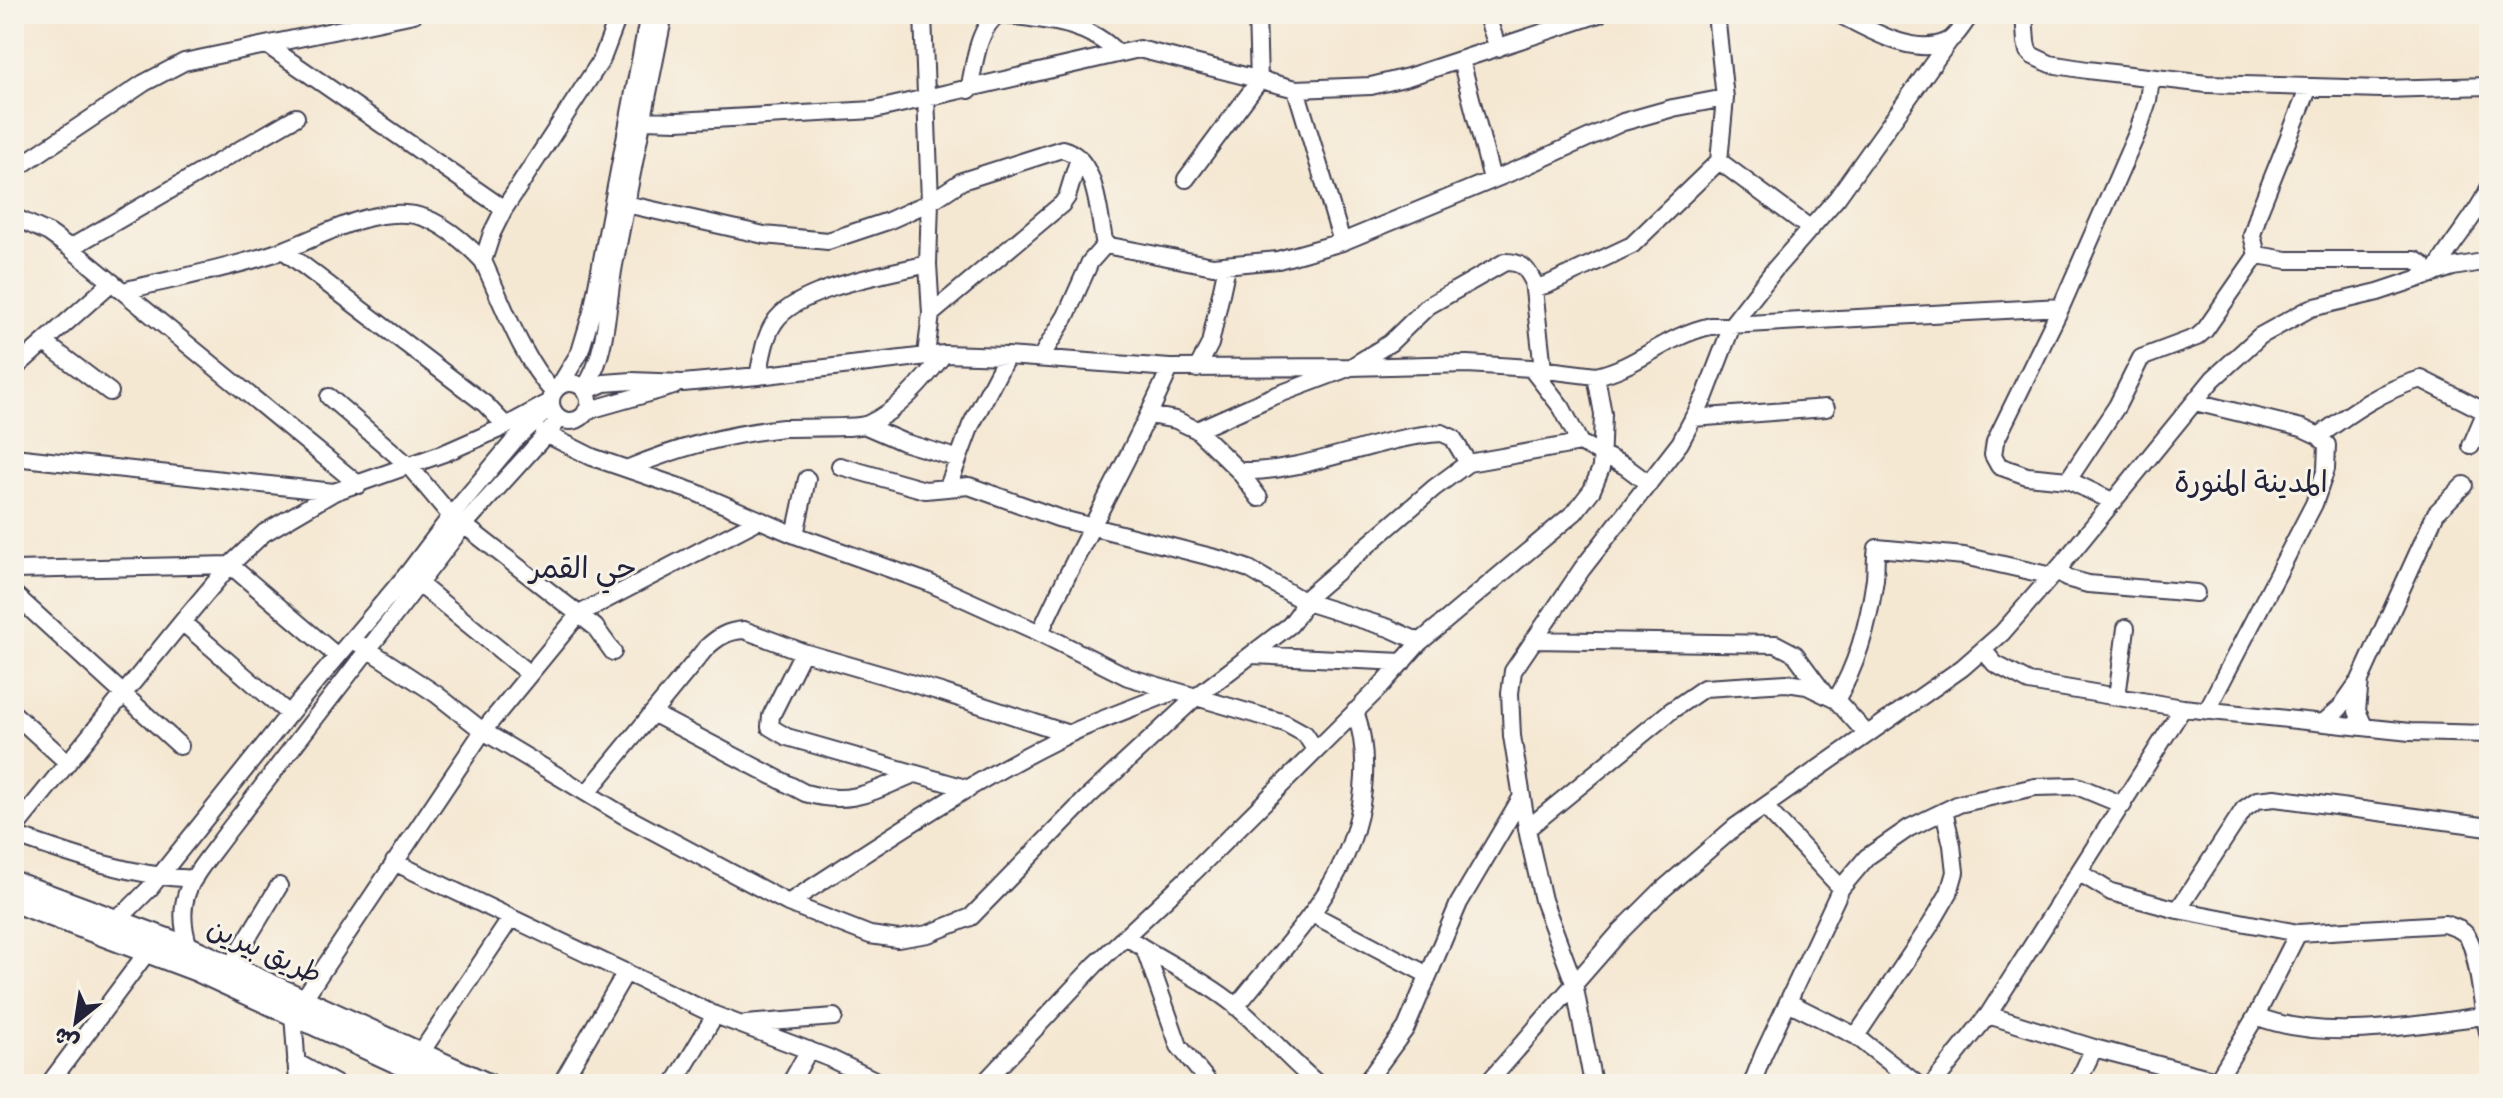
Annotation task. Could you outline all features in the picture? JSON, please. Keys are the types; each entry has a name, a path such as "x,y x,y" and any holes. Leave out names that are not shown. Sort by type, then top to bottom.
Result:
{"main road":[{"name":"طريق بيرين","path":"14,882 189,947 298,1006"},
{"name":"طريق بيرين","path":"14,902 298,1006 416,1060 488,1084"},
{"name":"طريق بيرين","path":"416,1060 443,1084"}],"street":[{"path":"14,170 144,83 184,62 411,14"},
{"path":"483,261 504,209 602,59 619,14"},
{"path":"544,433 555,401 580,352 592,312 649,14"},
{"path":"585,390 600,354 664,14"},
{"path":"923,14 931,314 926,355"},
{"path":"969,90 981,41 993,18 999,14 1062,18 1103,40 1117,53"},
{"path":"1186,179 1259,81 1257,14"},
{"path":"1486,14 1498,48"},
{"path":"643,120 851,113 890,108 1139,49 1296,89 1371,86 1599,14"},
{"path":"1535,288 1632,245 1719,161 1725,98 1716,14"},
{"path":"1838,14 1893,39 1931,46 1949,41"},
{"path":"1593,1084 1574,983 1543,900 1527,829 1512,736 1510,693 1513,671 1582,569 1680,443 1733,323 1837,198 1971,14"},
{"path":"2024,14 2028,51 2040,60 2087,70 2207,84 2382,89 2489,86"},
{"path":"267,45 504,209"},
{"path":"1461,60 1492,179"},
{"path":"2114,502 2068,480 2011,472 1999,466 1993,455 1995,442 2061,307 2138,131 2151,79"},
{"path":"2068,480 2117,406 2141,358 2197,337 2205,330 2257,255 2252,235 2260,209 2309,87"},
{"path":"1296,89 1342,242"},
{"path":"1105,245 1184,262 1227,266 1278,260 1342,242 1623,122 1725,98"},
{"path":"70,248 296,117"},
{"path":"626,204 764,235 828,241 888,221 930,202 962,181 1062,149 1071,151 1079,158 1090,175 1105,245"},
{"path":"931,314 1062,204 1079,158"},
{"path":"1719,161 1811,229"},
{"path":"2430,275 2481,205 2489,188"},
{"path":"14,369 117,286 283,250 344,225 391,214 410,213 463,241 483,261 535,371 555,401 575,420 586,411 683,383"},
{"path":"14,217 49,233 70,248 359,485"},
{"path":"1041,357 1066,316 1090,262 1105,245"},
{"path":"283,250 485,404 508,441"},
{"path":"2257,255 2287,260 2415,260 2430,275"},
{"path":"1487,1084 1574,983 1661,891 1735,827 1962,668 1983,650 2055,572 2195,402 2237,355 2260,336 2311,308 2378,292 2453,267 2489,261"},
{"path":"1197,430 1351,367 1390,343 1428,306 1505,262 1515,262 1527,268 1535,288 1537,368 1580,443"},
{"path":"758,376 769,331 789,305 824,291 928,264"},
{"path":"1197,369 1210,344 1227,266"},
{"path":"585,390 604,383 683,383 944,354 1041,357 1197,369 1467,364 1537,368 1596,376 1615,372 1680,335 1733,323 2061,307"},
{"path":"45,343 110,392"},
{"path":"866,426 916,388 944,354"},
{"path":"948,487 956,458 1007,356"},
{"path":"1040,633 1170,368"},
{"path":"983,1084 1125,936 1193,873 1420,642 1575,512 1595,484 1603,453 1603,400 1596,376"},
{"path":"2319,436 2357,408 2399,386 2421,379 2487,408 2471,446"},
{"path":"189,947 183,929 182,908 194,879 418,583 508,441 555,401 571,383 585,390 589,402 586,411"},
{"path":"329,397 409,466 457,521 595,627 613,652"},
{"path":"2195,402 2278,422 2319,436 2327,445 2329,457 2314,504 2207,710"},
{"path":"1693,418 1826,408"},
{"path":"1149,415 1176,420 1197,430 1239,471 1259,498"},
{"path":"629,468 690,445 734,435 808,426 866,426 903,442 956,458"},
{"path":"17,817 67,762 230,565 264,533 334,492 409,466 544,433 575,450 697,493 795,535 927,582 1128,677 1285,723 1305,734 1315,749"},
{"path":"1239,471 1269,469 1442,433 1453,438 1468,463"},
{"path":"352,639 436,694 483,731 587,793 788,903 870,935 898,939 928,934 971,917 1088,797 1196,697 1290,625 1303,601 1434,488 1468,463 1580,443 1625,466 1649,484"},
{"path":"14,457 334,492"},
{"path":"840,466 925,490 969,486 1058,518 1223,560 1263,576 1303,601 1397,631 1420,642"},
{"path":"795,535 807,479"},
{"path":"2323,723 2340,708 2360,680 2436,513 2464,485"},
{"path":"336,1084 296,1077 298,1006 483,731 579,614 759,520"},
{"path":"114,919 129,909 158,877 337,656 457,521"},
{"path":"1830,697 1852,671 1862,640 1875,580 1877,548 1964,556 2055,572 2088,584 2196,593"},
{"path":"14,570 230,565 337,656"},
{"path":"35,569 14,594 180,746"},
{"path":"418,583 528,673"},
{"path":"182,622 289,714"},
{"path":"2117,697 2126,628"},
{"path":"587,793 706,648 727,632 744,630 803,652 941,692 1069,734"},
{"path":"1533,640 1776,644 1795,654 1830,697 1866,733"},
{"path":"1983,650 2002,669 2029,682 2183,708 2410,732 2489,734"},
{"path":"803,652 771,716 770,727 787,737 969,789"},
{"path":"1252,655 1403,662"},
{"path":"2360,680 2357,711 2364,726"},
{"path":"1527,829 1672,710 1704,688 1787,683 1807,686 1830,697"},
{"path":"788,903 969,789 1069,734 1175,691"},
{"path":"1933,1084 1988,1015 2183,708"},
{"path":"1236,1007 1312,914 1342,869 1357,826 1363,793 1363,736 1355,711"},
{"path":"14,714 67,762"},
{"path":"654,714 805,793 832,800 874,791 914,774"},
{"path":"1752,1084 1841,888 1867,857 1909,828 1959,804 2035,787 2077,786 2123,805"},
{"path":"1365,1084 1406,1028 1459,903 1521,798"},
{"path":"2178,910 2244,809 2257,800 2275,798 2489,827"},
{"path":"1765,807 1841,888"},
{"path":"1856,1036 1949,893 1955,872 1944,811"},
{"path":"14,835 93,863 158,877 194,879"},
{"path":"394,862 715,1015 809,1050 883,1084"},
{"path":"2080,873 2111,892 2178,910 2298,933 2445,924 2466,935 2473,947 2489,1036"},
{"path":"230,967 279,886"},
{"path":"1312,914 1428,975"},
{"path":"416,1060 511,918"},
{"path":"1988,1015 2094,1048 2224,1082 2298,933"},
{"path":"1125,936 1193,975 1236,1007 1318,1084"},
{"path":"1145,950 1179,1046 1210,1084"},
{"path":"49,1084 148,951"},
{"path":"561,1084 626,972"},
{"path":"1788,1002 1856,1036 1917,1084"},
{"path":"674,1084 715,1015"},
{"path":"2256,1016 2280,1026 2362,1030 2483,1016"},
{"path":"740,1024 834,1017"},
{"path":"2077,1084 2094,1048"},
{"path":"790,1084 809,1050"}],"district":[{"name":"المدينة المنورة","path":"2251,482"},
{"name":"حي القمر","path":"583,568"}]}
